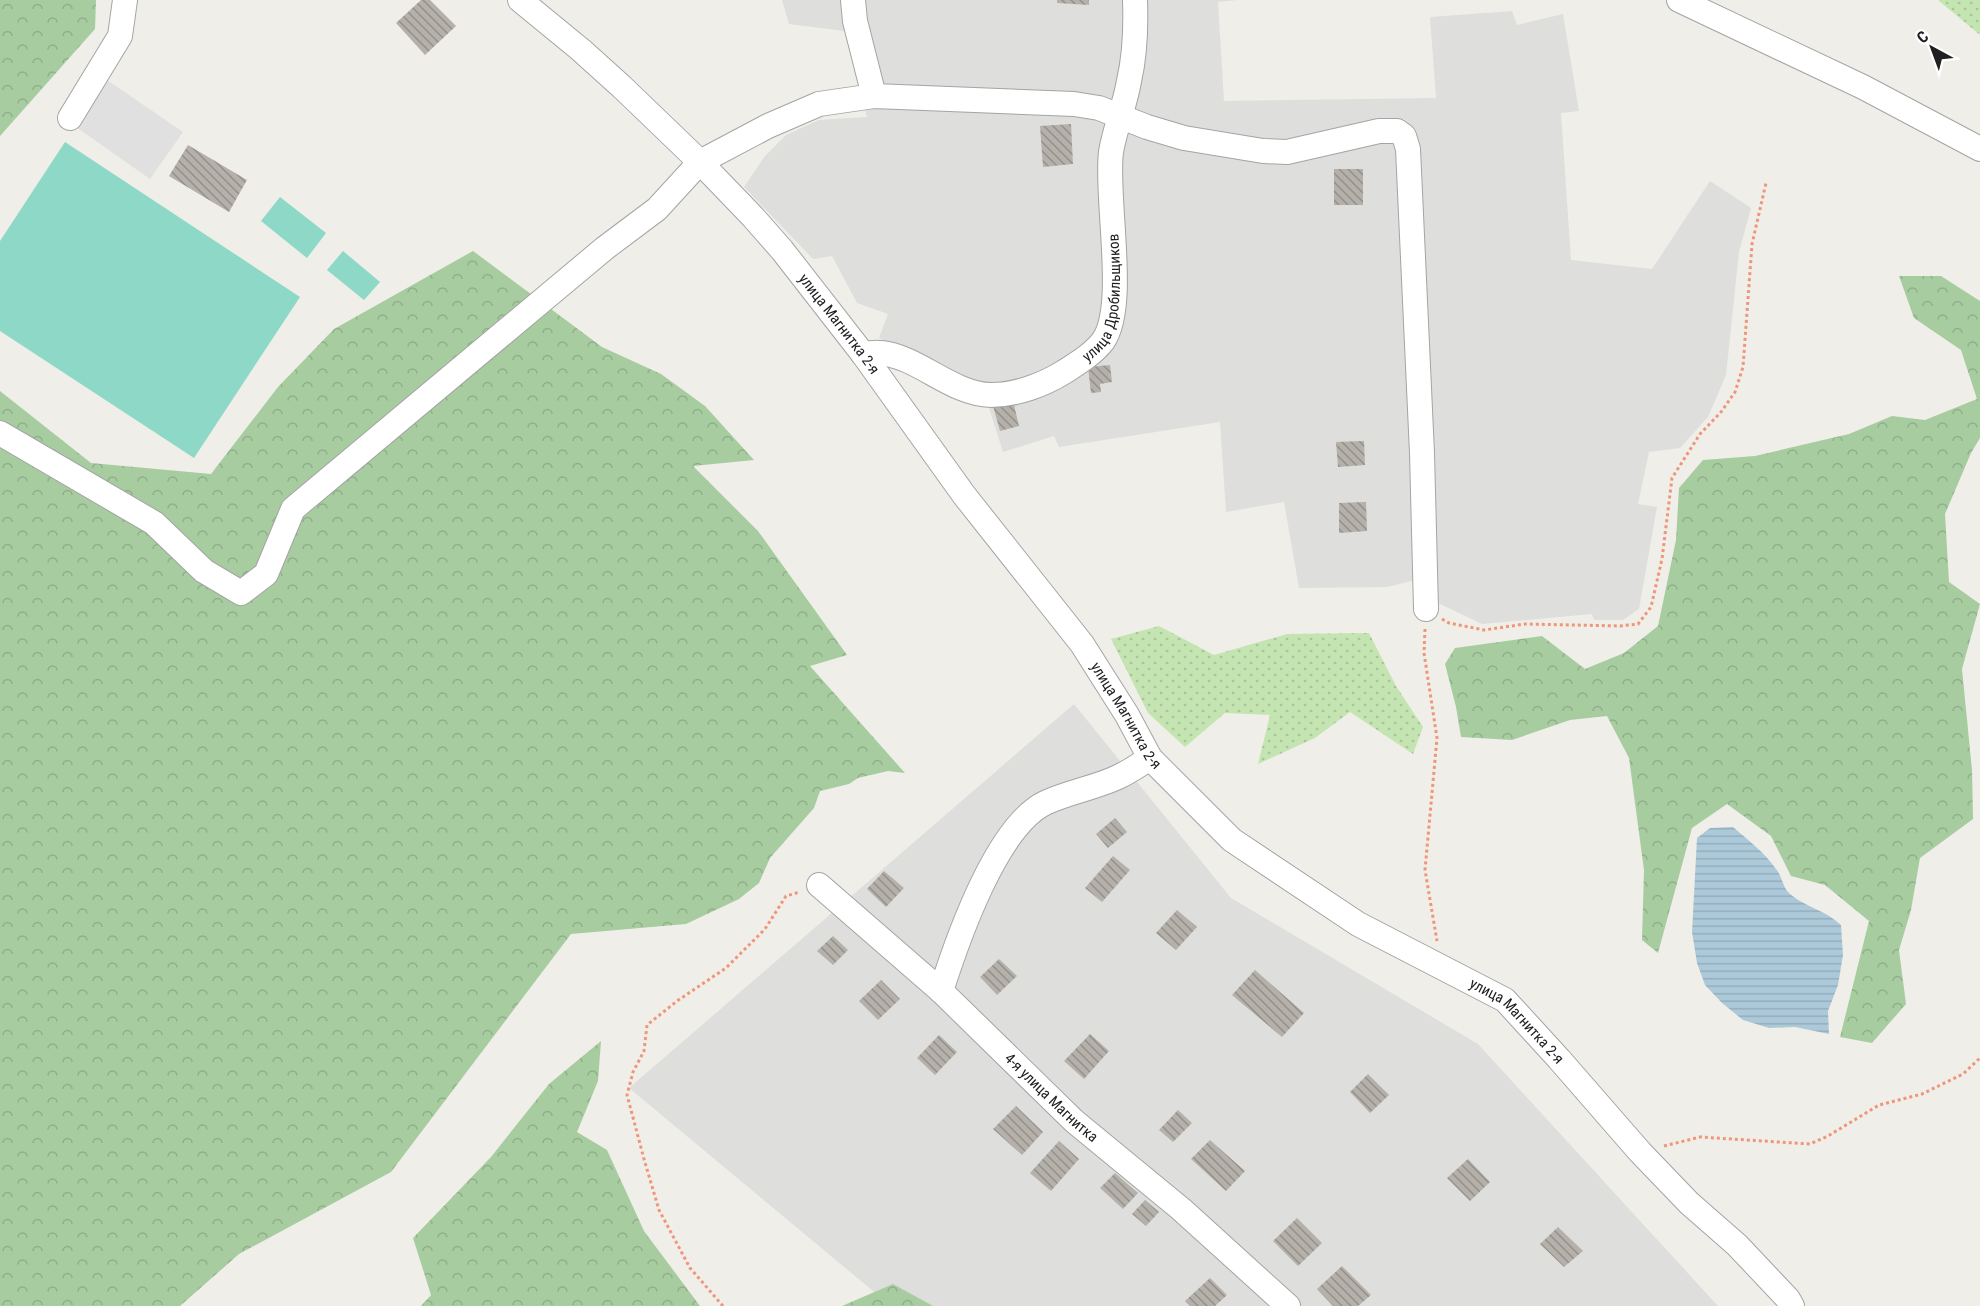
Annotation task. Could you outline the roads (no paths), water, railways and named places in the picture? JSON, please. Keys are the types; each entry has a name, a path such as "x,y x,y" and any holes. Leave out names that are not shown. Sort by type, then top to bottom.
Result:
{"street":[{"path":"70,118 120,36 125,0"},
{"name":"улица Магнитка 2-я","path":"520,0 622,87 700,162 782,250 863,354 957,486 1082,644 1127,715 1149,759 1232,840 1358,924 1505,1000 1640,1152 1689,1203 1737,1245 1792,1306"},
{"path":"852,0 874,96"},
{"name":"улица Дробильщиков","path":"863,354 879,352 890,354 945,381 990,395 1038,386 1085,359 1104,340 1111,318 1114,290 1111,152 1130,81 1136,25 1135,0"},
{"path":"1679,0 1863,87 1980,149"},
{"path":"0,433 154,523 204,571 241,593 266,574 293,509 605,248 657,209 700,162 768,126 819,104 874,96 1074,104 1100,108 1147,127 1184,138 1263,151 1287,152 1379,131 1397,131 1404,136 1408,149 1422,453 1426,609"},
{"path":"940,991 958,937 1005,841 1022,819 1044,803 1119,777 1149,759"},
{"name":"4-я улица Магнитка","path":"819,885 940,991 1074,1121 1181,1209 1288,1306"}],"water":[{"path":"1733,827 1772,863 1789,893 1841,925 1843,955 1838,985 1828,1011 1829,1034 1795,1027 1769,1028 1743,1020 1705,985 1697,963 1692,932 1697,838 1710,828"}]}
